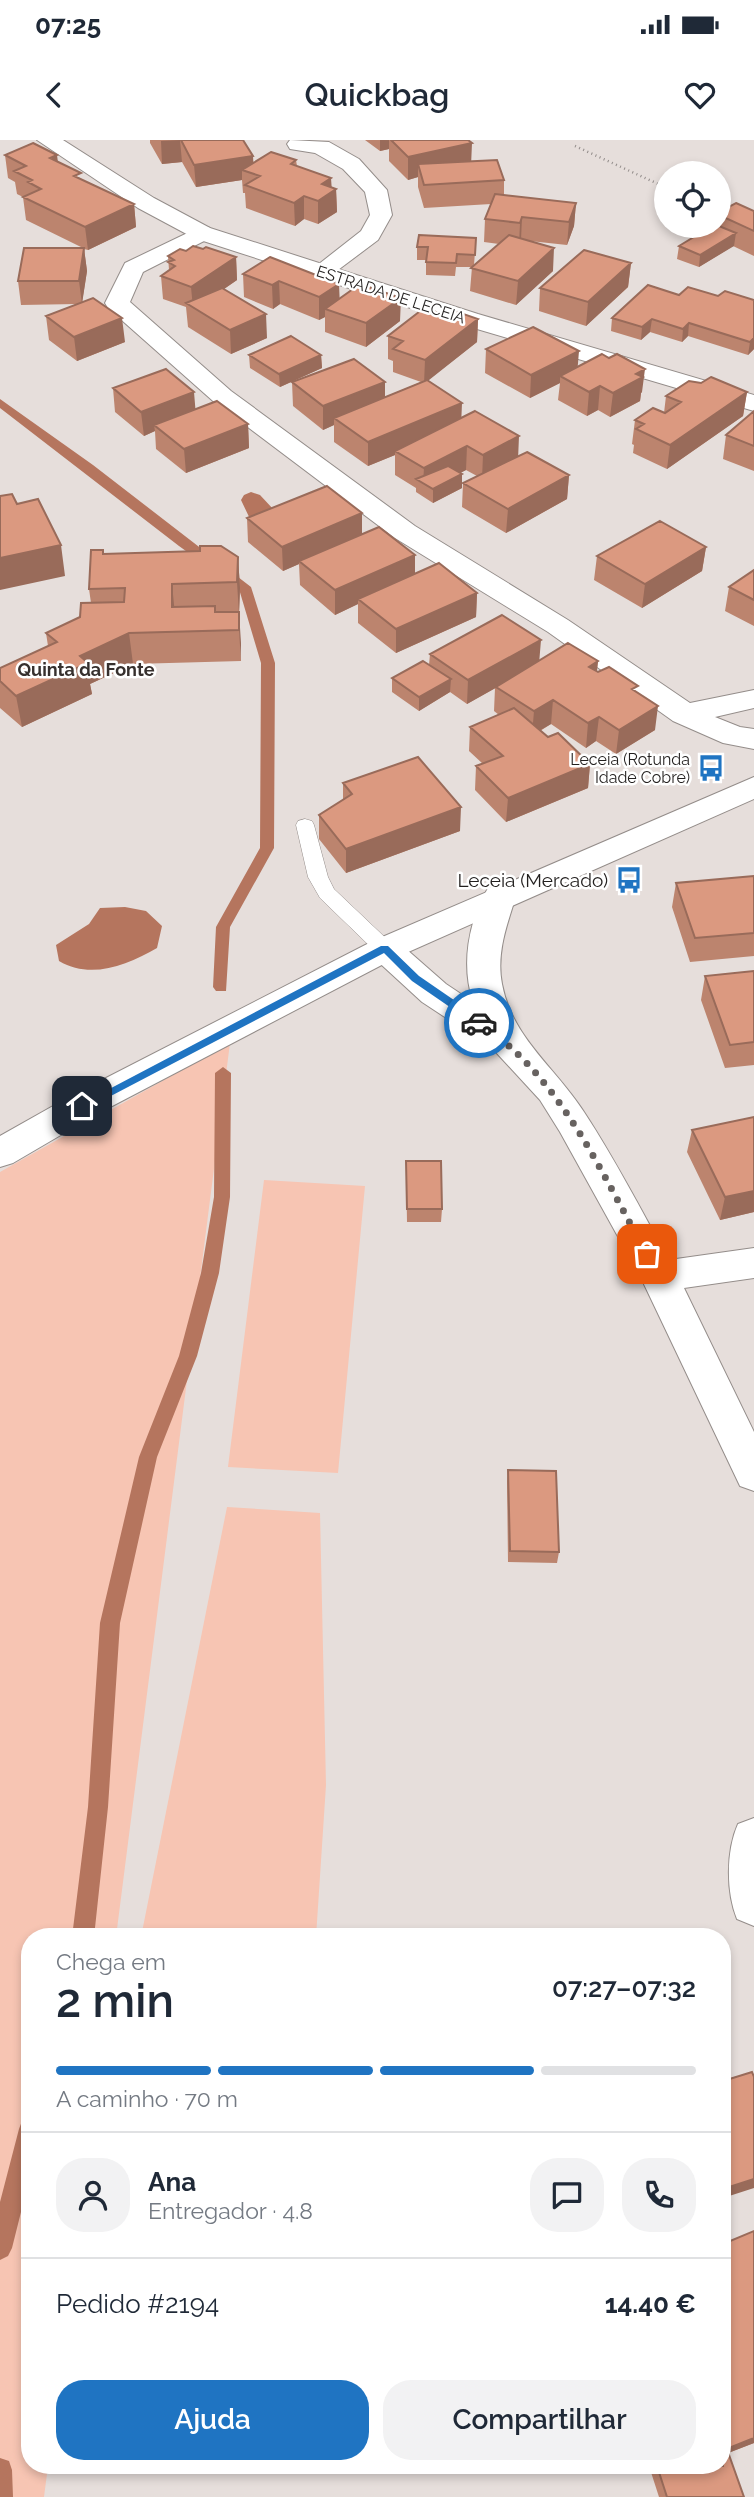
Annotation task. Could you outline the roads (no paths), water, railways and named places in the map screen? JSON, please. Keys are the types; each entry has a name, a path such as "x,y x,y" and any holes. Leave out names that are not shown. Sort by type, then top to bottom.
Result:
{"street":[{"name":"ESTRADA DE LECEIA","path":"48,140 146,202 202,233 469,319 754,402"},
{"path":"298,145 321,147 351,164 376,190 381,215 370,235 322,271"},
{"path":"202,233 133,268 117,303 222,396 405,532 558,626 684,714 734,736 754,739"},
{"path":"684,714 754,699"},
{"path":"0,1153 82,1106 385,948 747,790"},
{"path":"500,897 484,939 481,957 488,999 511,1047"},
{"path":"385,948 425,986 511,1047 552,1091 573,1123 659,1276 754,1474"},
{"path":"659,1276 754,1263"},
{"path":"754,1840 754,1903"}],"lane":[{"path":"304,825 318,877 327,892 385,948"}],"waterway":[{"path":"0,402 183,543 245,587 268,663 267,848 223,927 221,987"},
{"path":"84,1928 98,1807 110,1623 148,1457 188,1356 210,1273 222,1197 223,1073"},
{"path":"0,2248 21,2165"},
{"path":"0,2470 0,2497"}],"place":[{"name":"Leceia (Rotunda Idade Cobre)","path":"711,768"},
{"name":"Leceia (Mercado)","path":"629,880"}],"district":[{"name":"Quinta da Fonte","path":"86,670"}]}
